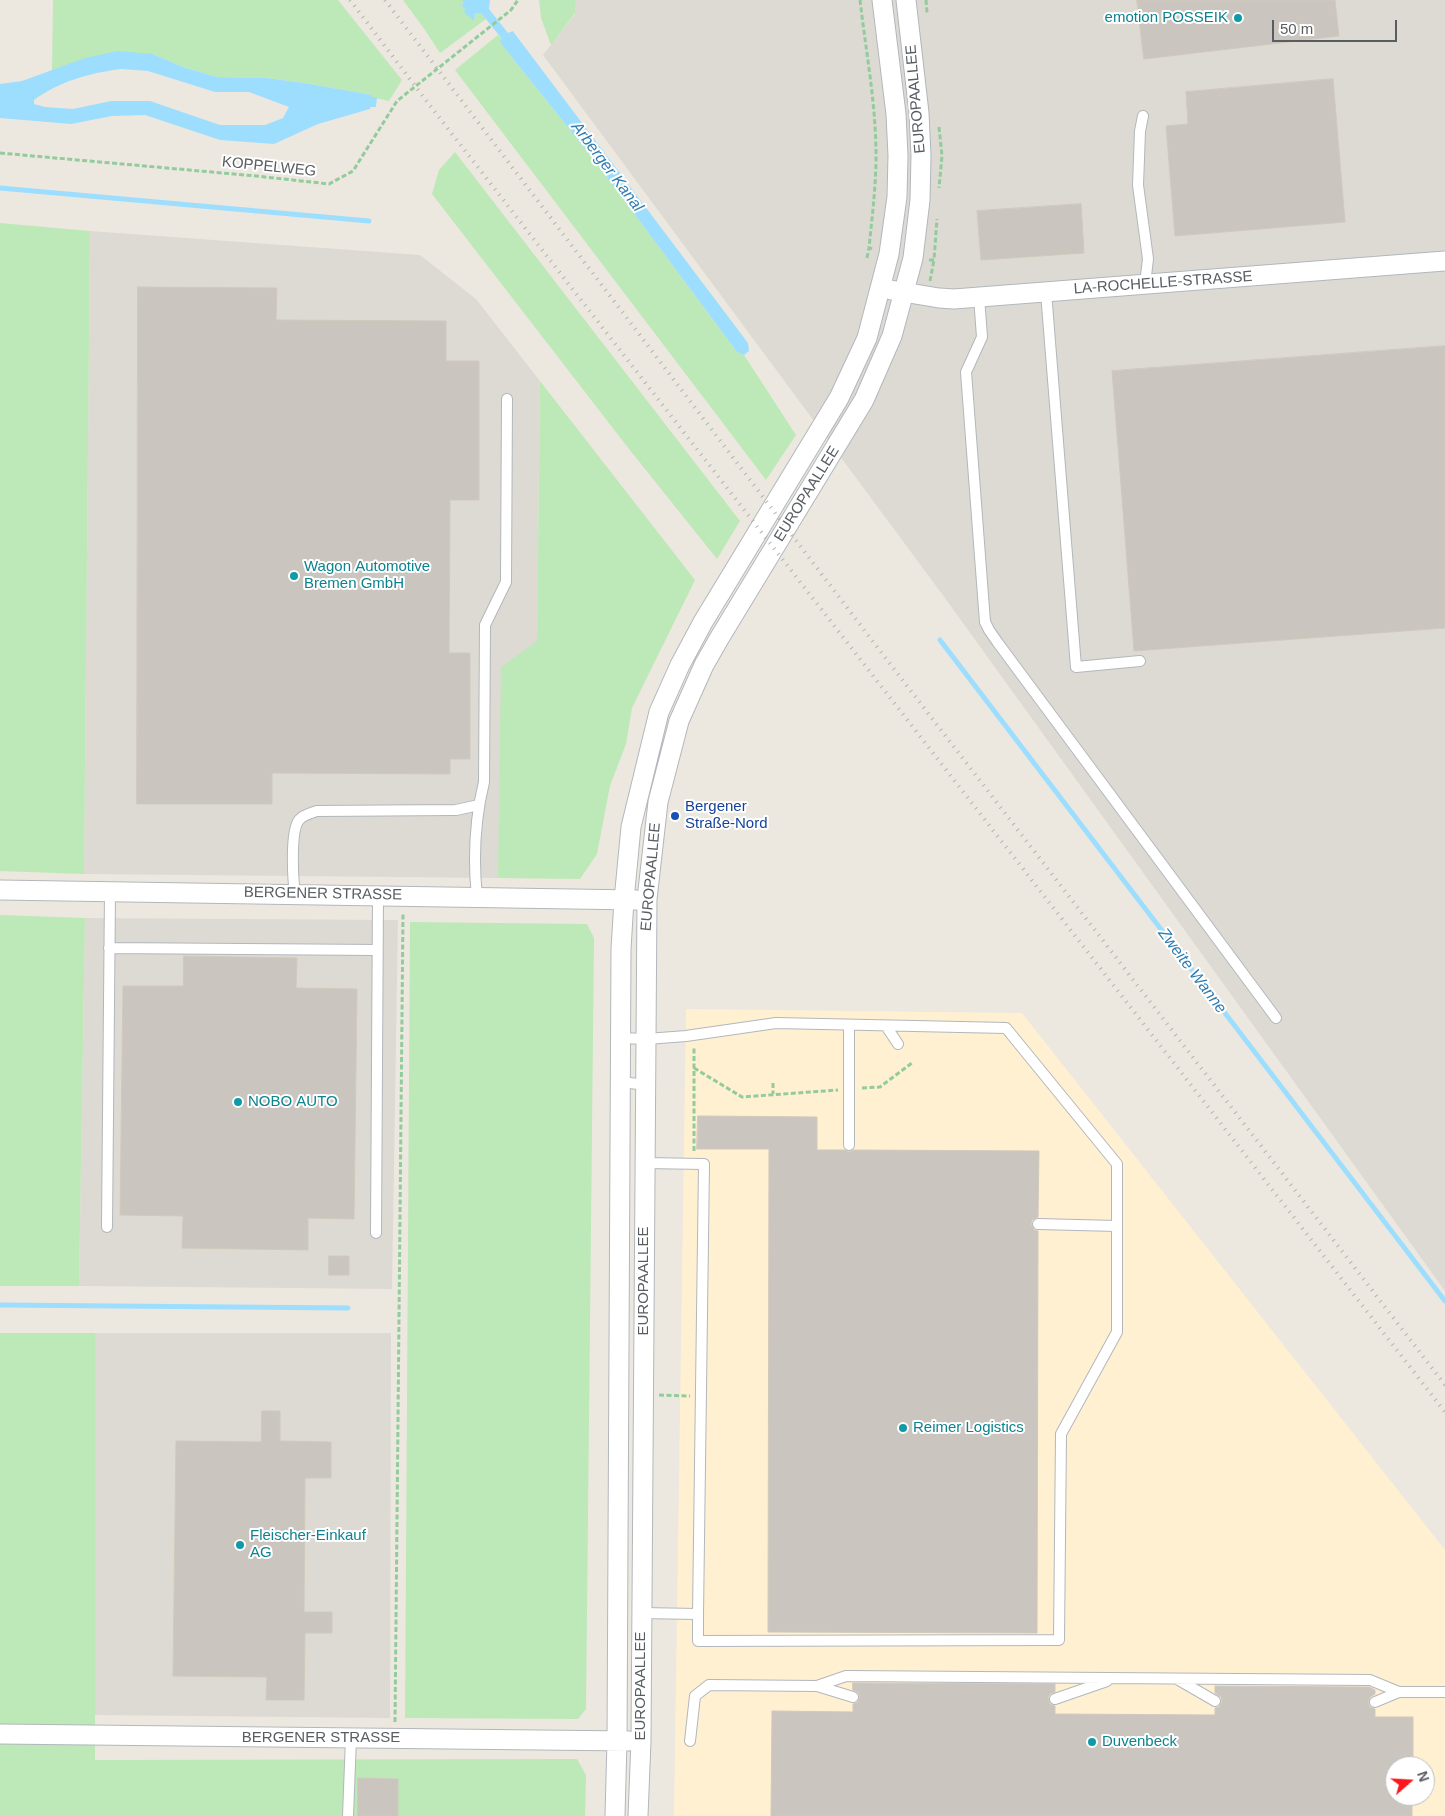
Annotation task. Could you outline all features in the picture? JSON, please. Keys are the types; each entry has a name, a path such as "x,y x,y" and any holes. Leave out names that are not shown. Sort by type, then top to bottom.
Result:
{"street":[{"name":"EUROPAALLEE","path":"615,1816 617,1741 620,1038 624,900 631,828 659,712 680,665 839,398 867,338 889,254 897,197 896,114 882,0"},
{"name":"EUROPAALLEE","path":"638,1816 641,1741 647,899 658,802 679,721 704,666 720,636 864,400 892,336 912,258 919,210 921,156 919,113 906,0"},
{"name":"LA-ROCHELLE-STRASSE","path":"881,288 939,298 979,297 1445,261"},
{"name":"BERGENER STRASSE","path":"0,890 647,899"},
{"name":"BERGENER STRASSE","path":"0,1734 641,1741"}],"lane":[{"path":"1144,116 1140,131 1138,185 1148,259 1145,284"},
{"path":"1046,292 1076,666 1140,661"},
{"path":"979,297 982,337 966,372 984,610 989,630 1276,1018"},
{"path":"477,897 474,872 478,805 484,782 485,625 506,582 507,399"},
{"path":"295,894 292,873 296,832 298,820 307,814 317,811 456,810 478,805"},
{"path":"107,1227 110,892"},
{"path":"376,1233 378,895"},
{"path":"109,948 377,950"},
{"path":"620,1038 646,1039 776,1023 1006,1028 1117,1164 1118,1332 1061,1434 1059,1640 698,1641 704,1164 645,1163"},
{"path":"848,1025 849,1145"},
{"path":"886,1026 898,1044"},
{"path":"621,1082 647,1085"},
{"path":"1038,1224 1117,1226"},
{"path":"641,1613 698,1614"},
{"path":"817,1686 846,1676 1175,1678 1370,1680 1399,1692 1445,1692"},
{"path":"1055,1699 1115,1678"},
{"path":"1175,1678 1215,1701"},
{"path":"690,1741 695,1696 710,1685 817,1686 853,1697"},
{"path":"1375,1702 1399,1692"},
{"path":"348,1816 350,1738"}],"path":[{"name":"KOPPELWEG","path":"0,153 329,184 353,171 397,101 511,10 518,0"},
{"path":"866,258 869,248"},
{"path":"395,1738 404,896"},
{"path":"694,1034 694,1163"},
{"path":"694,1068 742,1097 880,1086 912,1063"},
{"path":"773,1083 773,1094"},
{"path":"643,1394 683,1396"}],"shaded area":[{"path":"575,0 1445,0 1445,1291 942,594 543,55 575,14"},
{"path":"90,231 420,255 476,299 540,381 537,641 498,878 84,874"},
{"path":"85,918 398,920 392,1289 79,1286"},
{"path":"686,1009 1022,1013 1445,1550 1445,1816 674,1816"},
{"path":"95,1333 391,1333 390,1718 94,1715"}],"green space":[{"path":"53,0 338,0 402,80 389,101 371,97 371,95 304,83 267,78 217,77 183,67 153,54 52,71"},
{"path":"403,0 463,0 462,7 465,8 474,21 475,13 481,13 486,19 440,53"},
{"path":"539,0 575,0 575,13 551,45 541,18"},
{"path":"498,35 502,39 502,45 595,161 737,352 744,355 796,435 766,480 455,70"},
{"path":"455,152 740,521 717,559 629,449 432,194 439,170"},
{"path":"0,223 90,231 84,874 0,871"},
{"path":"540,381 695,580 632,708 626,744 610,786 597,854 580,879 498,878 501,667 537,641"},
{"path":"0,915 85,918 79,1286 0,1286"},
{"path":"410,922 587,924 594,938 586,1709 578,1719 405,1718"},
{"path":"0,1333 95,1333 95,1760 577,1759 586,1775 585,1816 0,1816"}],"water":[{"name":"Arberger Kanal","path":"463,0 490,0 489,9 508,33 513,31 748,343 749,351 744,355 737,352 595,161 502,45 500,41 502,39 481,13 475,13 474,21 464,12 465,8 462,7"},
{"path":"117,51 153,54 183,67 217,77 267,78 372,95 372,97 377,97 376,107 370,107 370,109 318,124 274,144 220,140 145,115 112,116 71,124 0,118 0,84 22,81 85,58","holes":["121,69 148,71 215,92 249,92 289,107 283,118 265,125 220,125 150,101 111,101 73,109 45,107 34,104 34,100 44,93 65,83 87,76"]}],"building":[{"name":"emotion POSSEIK","path":"1137,0 1335,0 1339,36 1144,59"},
{"path":"1333,79 1345,222 1175,236 1166,126 1188,124 1186,92"},
{"path":"1081,204 1084,253 981,260 977,211"},
{"name":"Wagon Automotive Bremen GmbH","path":"138,287 277,288 276,320 446,321 446,361 479,361 479,500 450,500 449,653 470,653 470,759 450,759 450,774 272,773 272,804 137,804"},
{"path":"1445,346 1445,628 1134,651 1112,371"},
{"name":"NOBO AUTO","path":"184,956 297,958 296,988 357,989 354,1219 308,1218 308,1250 182,1248 183,1216 120,1215 123,986 183,986"},
{"name":"Reimer Logistics","path":"698,1116 817,1117 817,1150 844,1150 849,1152 854,1150 1039,1151 1038,1217 1032,1220 1031,1224 1034,1230 1038,1231 1037,1633 768,1632 769,1149 697,1149"},
{"path":"329,1256 349,1256 349,1275 329,1275"},
{"name":"Fleischer-Einkauf AG","path":"262,1411 280,1411 280,1441 331,1442 331,1478 305,1478 304,1612 332,1612 332,1633 305,1633 304,1700 266,1700 267,1677 173,1676 176,1441 261,1442"},
{"name":"Duvenbeck","path":"853,1683 1055,1684 1055,1692 1050,1694 1048,1698 1050,1704 1055,1706 1055,1714 1215,1715 1215,1708 1219,1707 1222,1701 1221,1697 1215,1693 1215,1686 1369,1687 1375,1690 1375,1694 1370,1697 1368,1702 1370,1707 1375,1709 1375,1717 1413,1717 1413,1756 1385,1756 1385,1806 1412,1806 1412,1816 771,1816 772,1711 853,1712 853,1704 858,1702 860,1696 858,1692 853,1690"},
{"path":"358,1778 398,1779 398,1816 358,1816"}],"waterway":[{"path":"0,188 369,221"},
{"name":"Zweite Wanne","path":"940,640 1445,1301"},
{"path":"0,1305 348,1308"}],"railway":[{"path":"350,0 1445,1412"},
{"path":"385,0 874,643 1445,1385"}],"place":[{"name":"emotion POSSEIK","path":"1238,18"},
{"name":"Wagon Automotive Bremen GmbH","path":"294,576"},
{"name":"Bergener Straße-Nord","path":"675,816"},
{"name":"NOBO AUTO","path":"238,1102"},
{"name":"Reimer Logistics","path":"903,1428"},
{"name":"Fleischer-Einkauf AG","path":"240,1545"},
{"name":"Duvenbeck","path":"1092,1742"}]}
